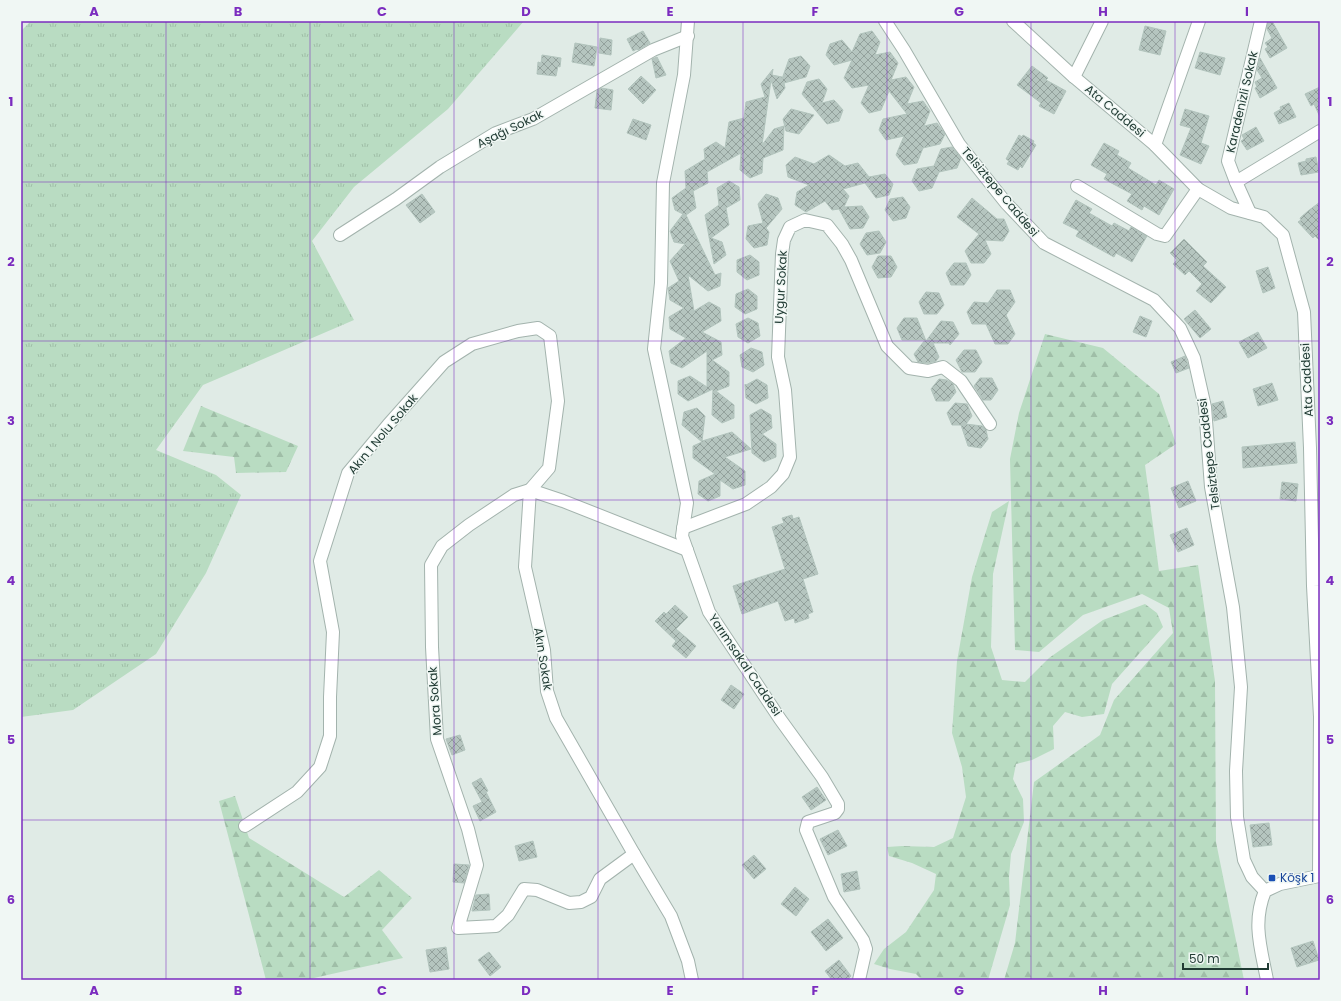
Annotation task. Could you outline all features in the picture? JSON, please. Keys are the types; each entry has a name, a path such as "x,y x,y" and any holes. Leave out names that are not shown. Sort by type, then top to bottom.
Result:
{"street":[{"path":"688,21 688,36"},
{"name":"Telsiztepe Caddesi","path":"885,21 904,50 959,144 1006,203 1044,243 1154,300 1180,328 1194,358 1205,407 1211,487 1233,607 1241,687 1236,771 1237,817 1244,860 1252,877 1265,891"},
{"name":"Ata Caddesi","path":"1013,21 1074,77 1155,146 1198,189 1231,208 1264,217 1283,235 1304,312 1310,448 1313,586 1320,717 1319,877"},
{"path":"1074,77 1102,21"},
{"path":"1155,146 1199,21"},
{"name":"Karadenizli Sokak","path":"1250,213 1228,161 1261,21"},
{"name":"Aşağı Sokak","path":"340,235 396,199 440,168 496,133 533,119 654,50 688,36"},
{"name":"Yarımsakal Caddesi","path":"688,36 684,75 663,183 661,283 654,349 687,503 682,536 709,612 780,719 822,777 838,804 838,809 835,813 808,822 806,830 834,897 863,940 866,949 859,980"},
{"path":"1236,182 1320,131"},
{"path":"1077,186 1157,234 1165,236 1198,189"},
{"name":"Uygur Sokak","path":"683,528 746,504 783,474 790,457 785,390 778,358 782,254 784,240 790,227 805,220 827,226 842,244 851,260 887,346 908,368 928,371 943,367 949,371 961,381 990,424"},
{"name":"Akın 1 Nolu Sokak","path":"245,826 297,792 320,767 330,736 333,632 320,561 348,473 444,362 472,344 518,331 538,328 550,336 558,401 549,468 530,490"},
{"path":"530,490 563,501 687,550"},
{"name":"Akın Sokak","path":"530,490 525,567 544,650 547,691 556,718 671,916 688,961 692,980"},
{"name":"Mora Sokak","path":"530,490 514,495 469,525 442,546 430,565 432,647 437,739 468,829 477,865 458,928 496,926 508,915 524,889 537,890 569,903 581,902 590,897 600,879 634,854"},
{"path":"1267,980 1258,929 1260,903 1265,891 1280,884 1319,877"}],"green space":[{"path":"31,21 524,21 448,109 354,187 312,241 354,320 203,385 156,450 216,475 241,495 206,573 156,654 73,710 21,717 21,31"},
{"path":"1045,334 1103,348 1159,394 1176,444 1145,465 1159,571 1198,565 1215,681 1216,842 1244,980 1004,980 1015,943 1034,782 1100,735 1114,700 1173,633 1169,608 1142,594 1083,615 1039,652 1015,650 1010,459 1019,413"},
{"path":"201,406 298,446 286,472 236,473 234,457 183,451"},
{"path":"1009,501 993,574 991,647 1002,680 1025,682 1049,658 1103,620 1145,604 1157,613 1163,627 1112,684 1104,714 1082,717 1065,712 1053,726 1054,749 1032,760 1016,764 1013,779 1023,799 1024,822 1011,854 1009,877 1010,905 988,980 922,980 916,974 874,964 884,949 906,932 934,890 936,874 912,863 889,856 887,847 934,847 953,838 966,797 962,767 952,733 957,661 972,577 992,512"},
{"path":"235,796 249,838 344,897 379,870 412,898 382,930 403,958 305,980 266,980 219,801"}],"building":[{"path":"1268,21 1272,21 1287,48 1270,58 1265,49 1268,47 1265,43 1272,38 1267,29"},
{"path":"1145,26 1166,31 1160,55 1139,50"},
{"path":"643,31 650,43 638,50 633,51 627,39"},
{"path":"872,31 880,42 875,55 890,52 898,63 891,80 906,77 914,87 907,104 923,101 930,111 924,126 937,123 945,134 940,144 923,148 917,163 904,165 896,155 904,136 886,140 879,130 883,119 907,114 889,91 881,110 869,113 861,103 869,85 852,88 844,78 852,60 834,65 826,55 830,44 842,40 852,52 860,34"},
{"path":"600,38 612,40 611,55 599,53"},
{"path":"575,43 597,47 594,66 572,62"},
{"path":"1200,52 1225,58 1220,75 1195,68"},
{"path":"542,55 561,58 560,67 558,66 556,76 537,74 538,62 541,63"},
{"path":"801,56 810,66 806,77 784,83 785,88 777,99 771,80 762,145 774,129 784,126 783,150 763,158 762,173 750,178 740,170 741,153 707,172 708,183 693,191 696,208 686,215 715,275 721,273 720,286 708,291 688,275 694,311 709,302 720,308 721,321 702,332 721,342 722,355 712,360 729,372 729,386 716,391 734,405 734,418 722,423 712,415 713,389 688,401 678,394 678,381 690,376 707,387 707,351 682,368 671,363 669,351 686,338 670,329 669,317 684,308 670,300 668,288 679,281 670,261 685,244 674,242 670,231 683,214 675,210 672,198 686,188 685,171 705,159 704,149 716,142 725,148 729,122 744,118 746,102 765,97 761,84 773,69 772,75 782,77 782,79 789,59"},
{"path":"657,57 666,75 656,78 652,59"},
{"path":"1260,58 1277,88 1260,98 1255,88 1257,87 1255,82 1262,78 1257,70"},
{"path":"1032,66 1048,78 1046,80 1066,91 1054,114 1039,106 1041,103 1017,85"},
{"path":"641,76 656,90 643,104 628,89"},
{"path":"819,79 827,89 822,103 834,100 843,110 839,121 827,124 802,94 807,82"},
{"path":"1320,87 1320,117 1314,104 1311,106 1305,94"},
{"path":"601,88 613,90 611,110 595,108 597,91"},
{"path":"1289,103 1296,117 1279,124 1274,113 1281,109 1280,107"},
{"path":"791,109 814,115 799,134 786,131 783,119"},
{"path":"1185,109 1209,116 1201,143 1209,146 1201,164 1180,155 1191,128 1180,125"},
{"path":"633,119 651,125 646,140 627,133"},
{"path":"1256,127 1264,141 1247,150 1241,141 1244,139 1242,135"},
{"path":"1019,135 1022,137 1023,135 1034,141 1033,143 1036,145 1022,168 1020,166 1018,170 1007,164 1009,161 1006,159"},
{"path":"1104,143 1119,151 1117,155 1131,163 1128,168 1156,185 1159,180 1174,189 1159,215 1144,206 1142,210 1127,201 1132,194 1104,179 1107,174 1091,165"},
{"path":"952,147 961,158 957,168 939,172 932,188 919,191 912,181 917,169 934,166 941,149"},
{"path":"829,155 845,166 858,163 869,177 885,174 893,184 889,195 876,198 865,183 843,189 849,196 844,207 862,206 869,217 863,228 850,229 839,209 832,210 825,201 806,212 795,205 797,192 809,185 788,177 786,165 795,157 814,164"},
{"path":"1316,157 1319,172 1301,175 1298,163 1306,161 1306,159"},
{"path":"729,181 739,187 740,200 726,208 729,225 711,238 722,242 726,255 714,264 705,215 719,205 717,188"},
{"path":"422,194 435,212 420,223 406,205"},
{"path":"766,194 778,198 782,209 766,228 769,232 767,245 754,248 746,239 748,226 763,223 758,204"},
{"path":"903,197 910,207 906,218 893,221 885,210 890,199"},
{"path":"972,198 997,219 1004,219 1009,231 1003,241 985,240 991,254 984,263 971,263 965,251 979,234 957,217"},
{"path":"1076,200 1092,209 1089,213 1112,226 1114,223 1129,231 1131,227 1147,236 1132,262 1116,253 1114,257 1076,236 1079,231 1063,223"},
{"path":"1320,202 1320,241 1315,236 1313,238 1298,222 1301,220 1300,218"},
{"path":"879,231 886,242 880,253 867,255 860,244 866,233"},
{"path":"1184,239 1207,262 1203,266 1226,287 1211,303 1196,291 1202,284 1189,271 1185,275 1173,264 1177,260 1170,253"},
{"path":"750,255 759,262 759,275 747,280 737,272 737,260"},
{"path":"878,256 891,256 897,267 891,277 878,278 872,267"},
{"path":"954,263 966,263 971,275 964,285 951,285 946,273"},
{"path":"1268,267 1275,288 1263,293 1256,271"},
{"path":"748,289 757,296 757,309 745,314 735,307 736,294"},
{"path":"997,290 1010,290 1015,302 1006,315 1015,334 1008,344 995,344 986,324 972,324 967,312 974,302 988,303"},
{"path":"926,292 939,293 944,305 937,314 924,314 919,302"},
{"path":"1195,310 1211,329 1200,338 1184,319"},
{"path":"1140,316 1152,321 1146,337 1133,332"},
{"path":"748,318 758,323 760,336 748,343 738,337 736,324"},
{"path":"904,318 917,318 926,341 941,321 953,322 959,334 950,345 949,343 933,343 939,357 936,361 928,363 918,362 914,354 925,340 902,340 897,328"},
{"path":"1258,332 1267,348 1248,358 1239,342"},
{"path":"751,348 762,352 764,365 753,372 742,367 740,355"},
{"path":"964,350 976,350 982,362 975,372 962,372 956,360"},
{"path":"1185,356 1189,368 1176,373 1171,362"},
{"path":"980,378 992,378 998,390 991,400 983,400 974,386"},
{"path":"757,379 767,385 768,398 756,404 746,398 745,384 746,385"},
{"path":"939,379 947,380 953,384 956,392 949,401 936,401 931,389"},
{"path":"1272,383 1278,400 1258,406 1253,389"},
{"path":"1223,401 1227,417 1214,421 1212,404"},
{"path":"955,403 967,404 972,416 966,424 982,426 986,430 988,439 981,448 968,446 961,425 952,425 947,413"},
{"path":"697,408 705,416 702,441 732,432 751,449 725,457 745,471 745,485 733,489 720,480 720,496 708,501 698,494 699,481 715,474 693,458 693,446 702,442 682,425 684,412"},
{"path":"761,409 771,415 772,428 762,434 776,444 776,457 764,462 752,453 750,415"},
{"path":"1295,442 1297,463 1243,468 1242,447"},
{"path":"1188,481 1196,501 1179,508 1171,488"},
{"path":"1282,482 1298,484 1296,501 1280,499"},
{"path":"792,515 793,519 799,517 818,574 803,579 813,612 808,614 809,618 795,623 794,618 785,621 778,601 742,614 733,586 785,569 772,527 784,523 782,518"},
{"path":"1187,528 1194,545 1178,552 1170,535"},
{"path":"675,605 688,617 676,629 696,646 686,658 672,646 676,641 655,621 664,612 666,614"},
{"path":"731,685 744,694 734,709 721,700"},
{"path":"460,735 465,750 452,755 446,739"},
{"path":"481,778 496,812 480,821 473,806 482,802 472,783"},
{"path":"817,787 826,800 811,810 802,797"},
{"path":"1269,823 1272,845 1253,847 1250,825"},
{"path":"838,830 847,846 828,855 820,839"},
{"path":"533,841 537,857 519,861 515,846"},
{"path":"754,855 766,869 754,879 742,865"},
{"path":"454,864 469,865 464,883 453,882"},
{"path":"857,871 860,889 844,892 841,874"},
{"path":"795,887 809,899 796,916 781,904"},
{"path":"489,894 490,910 472,911 476,895"},
{"path":"828,919 843,938 826,951 811,932"},
{"path":"1313,941 1319,960 1297,967 1291,948"},
{"path":"446,947 449,969 430,972 426,950"},
{"path":"489,952 501,967 490,976 478,960"},
{"path":"839,960 851,976 847,980 832,980 825,971"}],"place":[{"name":"Köşk 1","path":"1272,878"}]}
